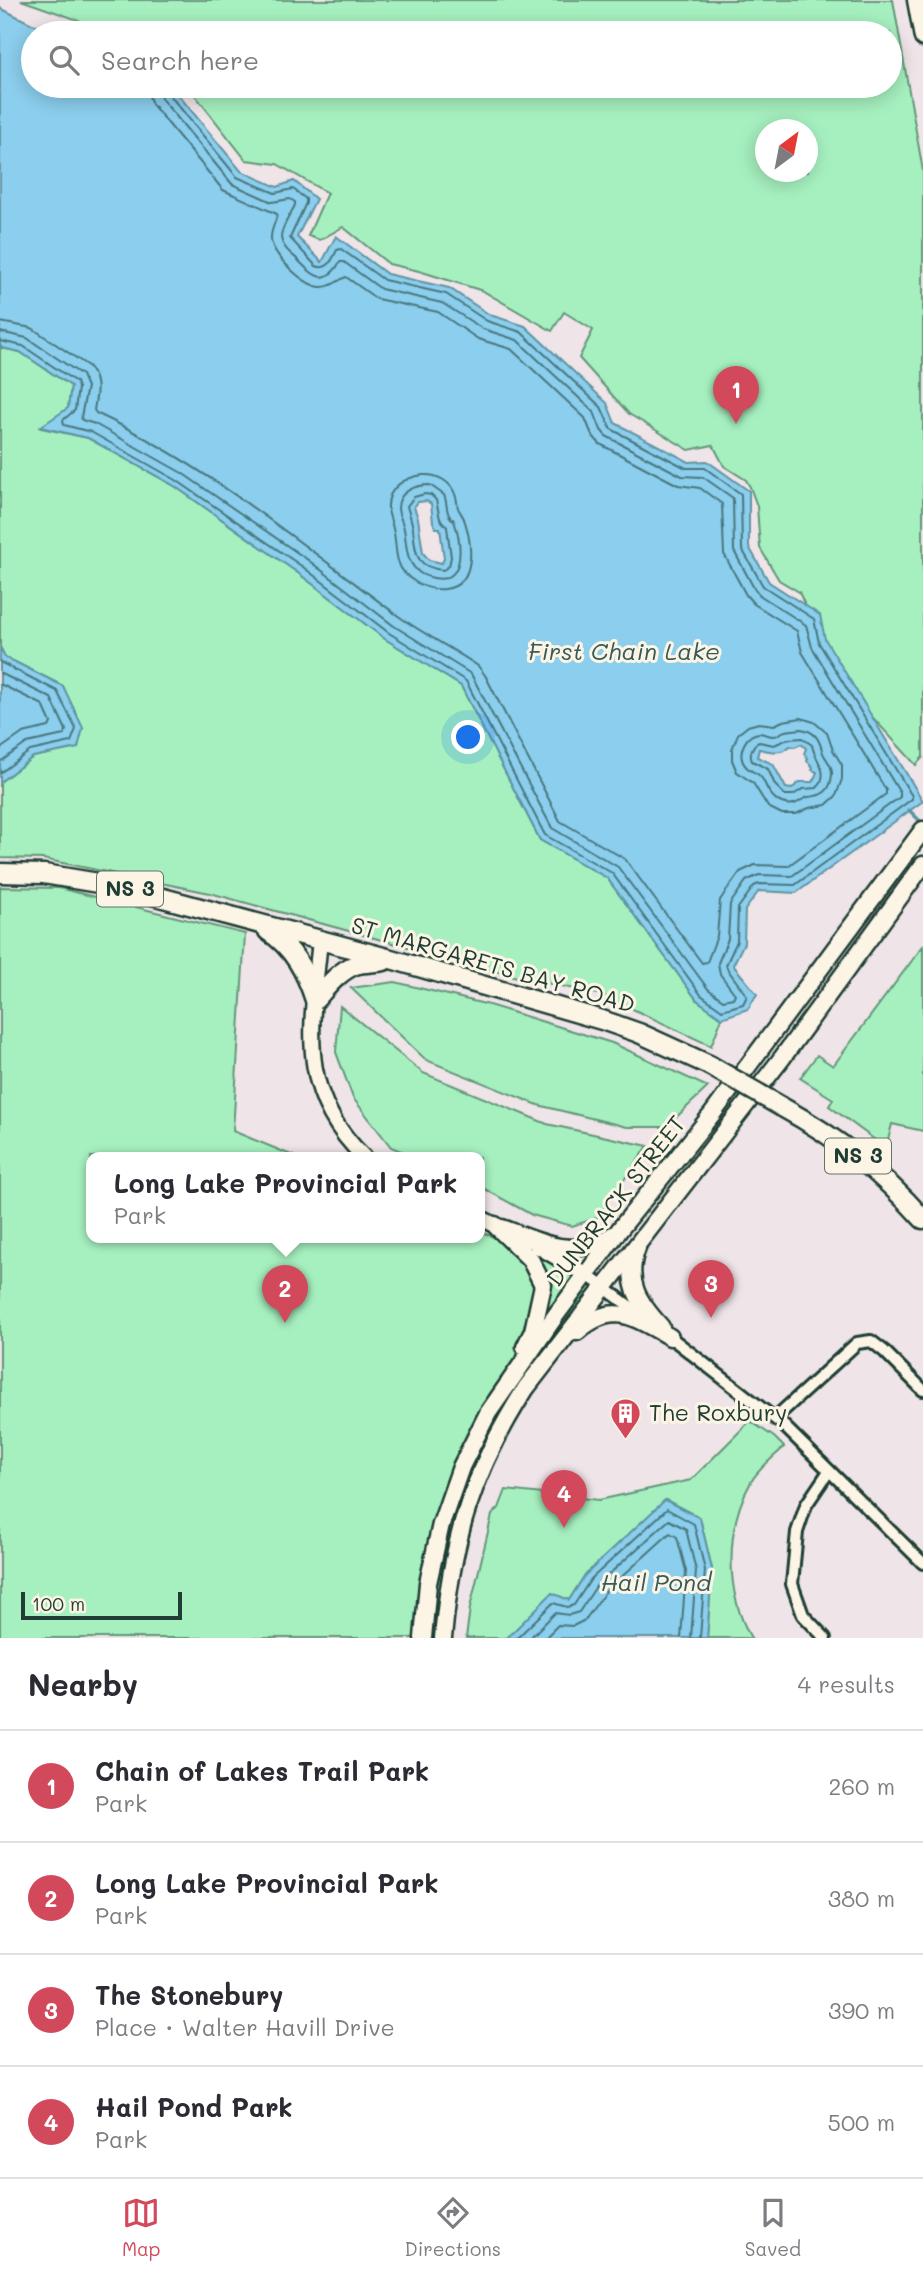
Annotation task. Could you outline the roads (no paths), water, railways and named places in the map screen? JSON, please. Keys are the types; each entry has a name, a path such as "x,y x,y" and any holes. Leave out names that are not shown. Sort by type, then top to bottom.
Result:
{"main road":[{"path":"916,0 923,38"},
{"name":"DUNBRACK STREET","path":"423,1638 431,1563 454,1485 479,1430 514,1375 620,1229 713,1113 923,830"},
{"name":"DUNBRACK STREET","path":"443,1638 447,1588 460,1526 494,1441 510,1413 526,1388 758,1090 923,864"},
{"name":"ST MARGARETS BAY ROAD","path":"0,873 44,874 122,887 391,960 639,1033 709,1065 816,1126 891,1183 923,1219"},
{"path":"256,925 275,935 296,958 314,1000 344,971 356,964 391,960"},
{"path":"495,1225 565,1249 596,1245 620,1229"},
{"path":"495,1225 530,1259 542,1285 533,1332 514,1375"},
{"path":"642,1237 634,1256 634,1286 644,1308 670,1337"},
{"path":"557,1350 585,1324 607,1314 620,1314 635,1319 670,1337"}],"street":[{"path":"320,940 311,1042 318,1085 336,1124 360,1152"},
{"path":"485,1220 560,1257 605,1286 775,1418 923,1563"},
{"path":"775,1418 857,1343 871,1341 923,1390"},
{"path":"825,1638 803,1615 792,1584 797,1532 806,1505 829,1471"}],"water":[{"name":"First Chain Lake","path":"0,8 26,21 21,21 21,98 181,98 241,171 277,187 294,181 316,199 297,237 322,262 336,236 387,274 449,288 490,315 525,326 607,403 615,423 689,462 707,461 749,491 749,547 769,582 820,615 825,639 923,801 796,893 759,891 745,910 744,943 733,965 757,994 748,1009 722,1018 697,1000 607,878 540,840 461,686 385,639 298,573 173,485 88,438 40,427 68,408 71,386 20,352 2,348","holes":["427,501 431,504 433,522 436,528 440,528 444,558 442,563 429,560 423,553 414,507 418,502","801,744 806,748 804,754 808,758 807,761 813,767 812,770 817,772 813,782 800,782 791,789 786,788 773,764 757,757 759,749 779,751"]},
{"path":"0,647 5,657 63,686 83,728 78,748 33,757 0,782"},
{"name":"Hail Pond","path":"665,1500 700,1518 712,1569 707,1638 507,1638 552,1593 569,1600 585,1575"}],"waterway":[{"path":"909,810 923,824"}],"place":[{"name":"Chain of Lakes Trail Park","path":"736,424"},
{"name":"The Stonebury","path":"711,1318"},
{"name":"Long Lake Provincial Park","path":"285,1323"},
{"name":"The Roxbury","path":"626,1440"},
{"name":"Hail Pond Park","path":"564,1528"}]}
